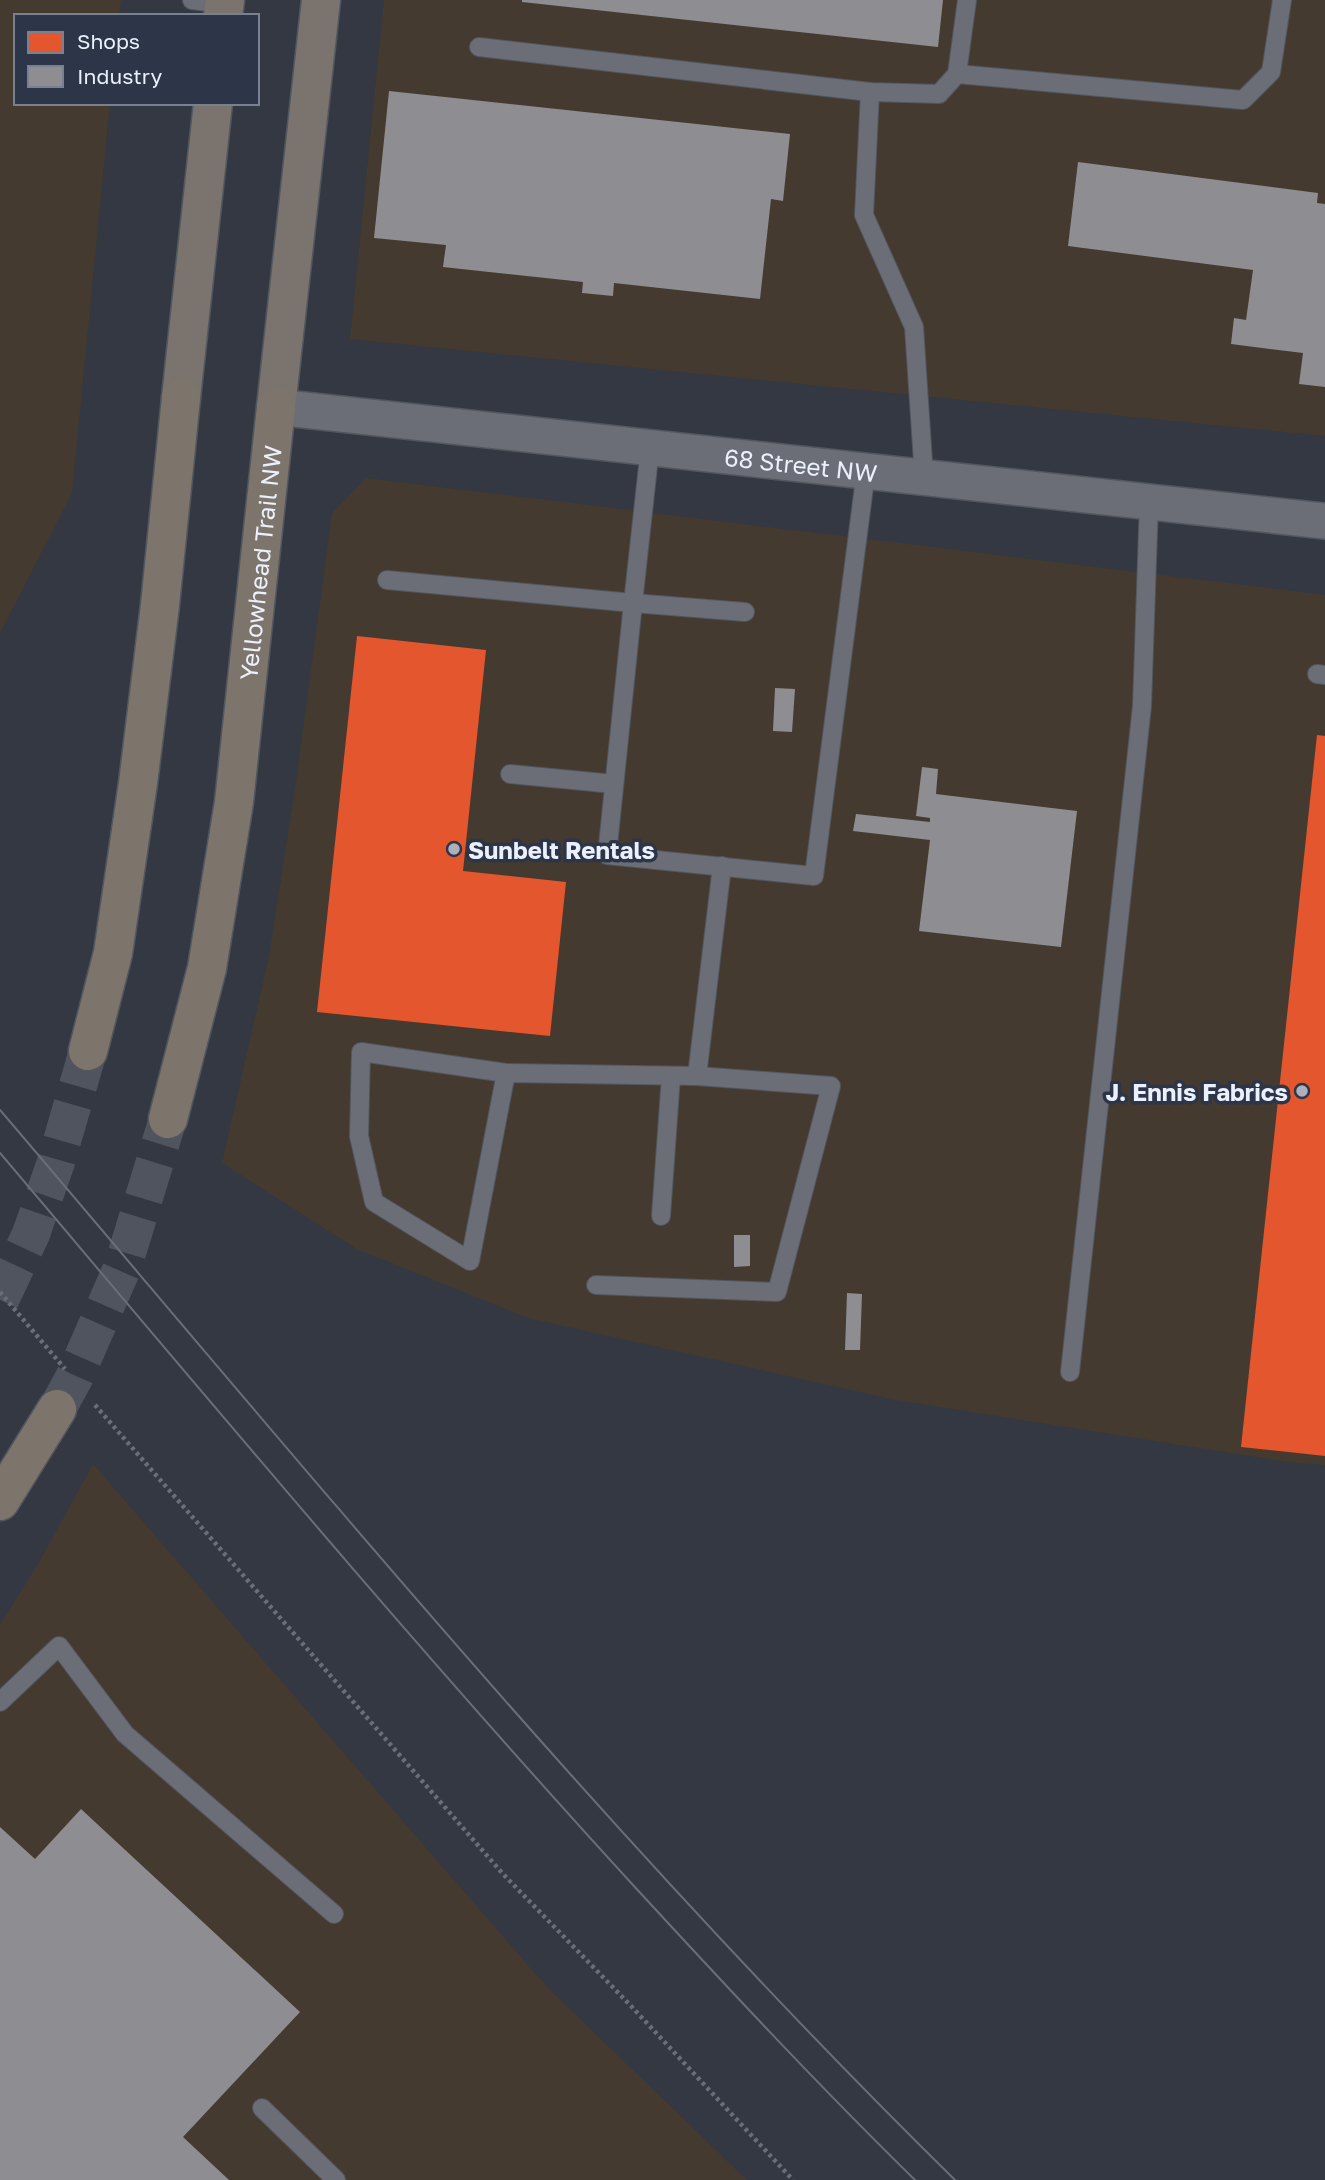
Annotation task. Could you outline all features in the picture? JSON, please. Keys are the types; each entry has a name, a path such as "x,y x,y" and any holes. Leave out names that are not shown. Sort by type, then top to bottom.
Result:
{"highway":[{"name":"Yellowhead Trail NW","path":"168,1119 207,968 234,802 321,0"},
{"path":"88,1051 113,953 138,783 160,605 213,105"},
{"path":"0,1501 73,1395"}],"street":[{"name":"68 Street NW","path":"276,407 1325,521"}],"lane":[{"path":"479,47 870,92 939,93 957,74 967,0"},
{"path":"957,74 1243,100 1271,72 1282,0"},
{"path":"870,92 863,215 914,327 924,477"},
{"path":"650,448 607,855 814,876 866,471"},
{"path":"1070,1372 1142,706 1149,502"},
{"path":"387,580 745,612"},
{"path":"510,774 614,784"},
{"path":"696,1076 722,866"},
{"path":"506,1073 470,1261 374,1202 359,1136 361,1052 506,1073 696,1076 831,1086 777,1292 596,1286"},
{"path":"661,1216 671,1076"},
{"path":"0,1702 59,1646 125,1734 334,1914"},
{"path":"262,2108 336,2180"}],"path":[{"path":"0,1292 73,1395 503,1874 631,2006 793,2180"}],"shaded area":[{"path":"0,0 121,0 119,14 14,14 14,105 110,105 72,493 0,633"},
{"path":"384,0 1325,0 1325,436 350,339"},
{"path":"366,478 1325,595 1325,1465 1288,1462 896,1400 528,1318 357,1249 222,1163 269,956 295,789 332,513"},
{"path":"93,1464 547,1987 747,2180 0,2180 0,1625 38,1564"}],"building: Shops":[{"path":"357,636 486,650 463,871 566,882 550,1036 317,1012"},
{"name":"J. Ennis Fabrics","path":"1317,735 1325,736 1325,1456 1241,1447"}],"building: Industry":[{"path":"522,0 943,0 938,47"},
{"path":"389,91 790,134 783,201 771,199 760,299 614,283 613,296 582,293 583,282 443,267 446,245 374,238"},
{"path":"1078,162 1318,193 1317,203 1325,204 1325,387 1299,384 1303,353 1231,344 1234,318 1246,320 1253,270 1068,246"},
{"path":"775,688 795,689 792,732 773,731"},
{"path":"922,767 938,769 936,794 1077,811 1061,947 919,931 930,840 853,831 856,814 930,822 930,818 916,816"},
{"path":"734,1235 750,1235 750,1266 734,1267"},
{"path":"847,1293 862,1294 860,1350 845,1350"},
{"path":"81,1809 300,2012 183,2137 229,2180 0,2180 0,1827 35,1859"}],"tunnel":[{"path":"0,1300 31,1234 56,1162 88,1051"},
{"path":"57,1409 75,1376 123,1266 168,1119"}],"tram line":[{"path":"0,1110 348,1520 585,1790 829,2053 955,2180"},
{"path":"0,1153 313,1522 552,1795 772,2034 915,2180"}],"place":[{"name":"Sunbelt Rentals","path":"454,849"},
{"name":"J. Ennis Fabrics","path":"1302,1091"}]}
